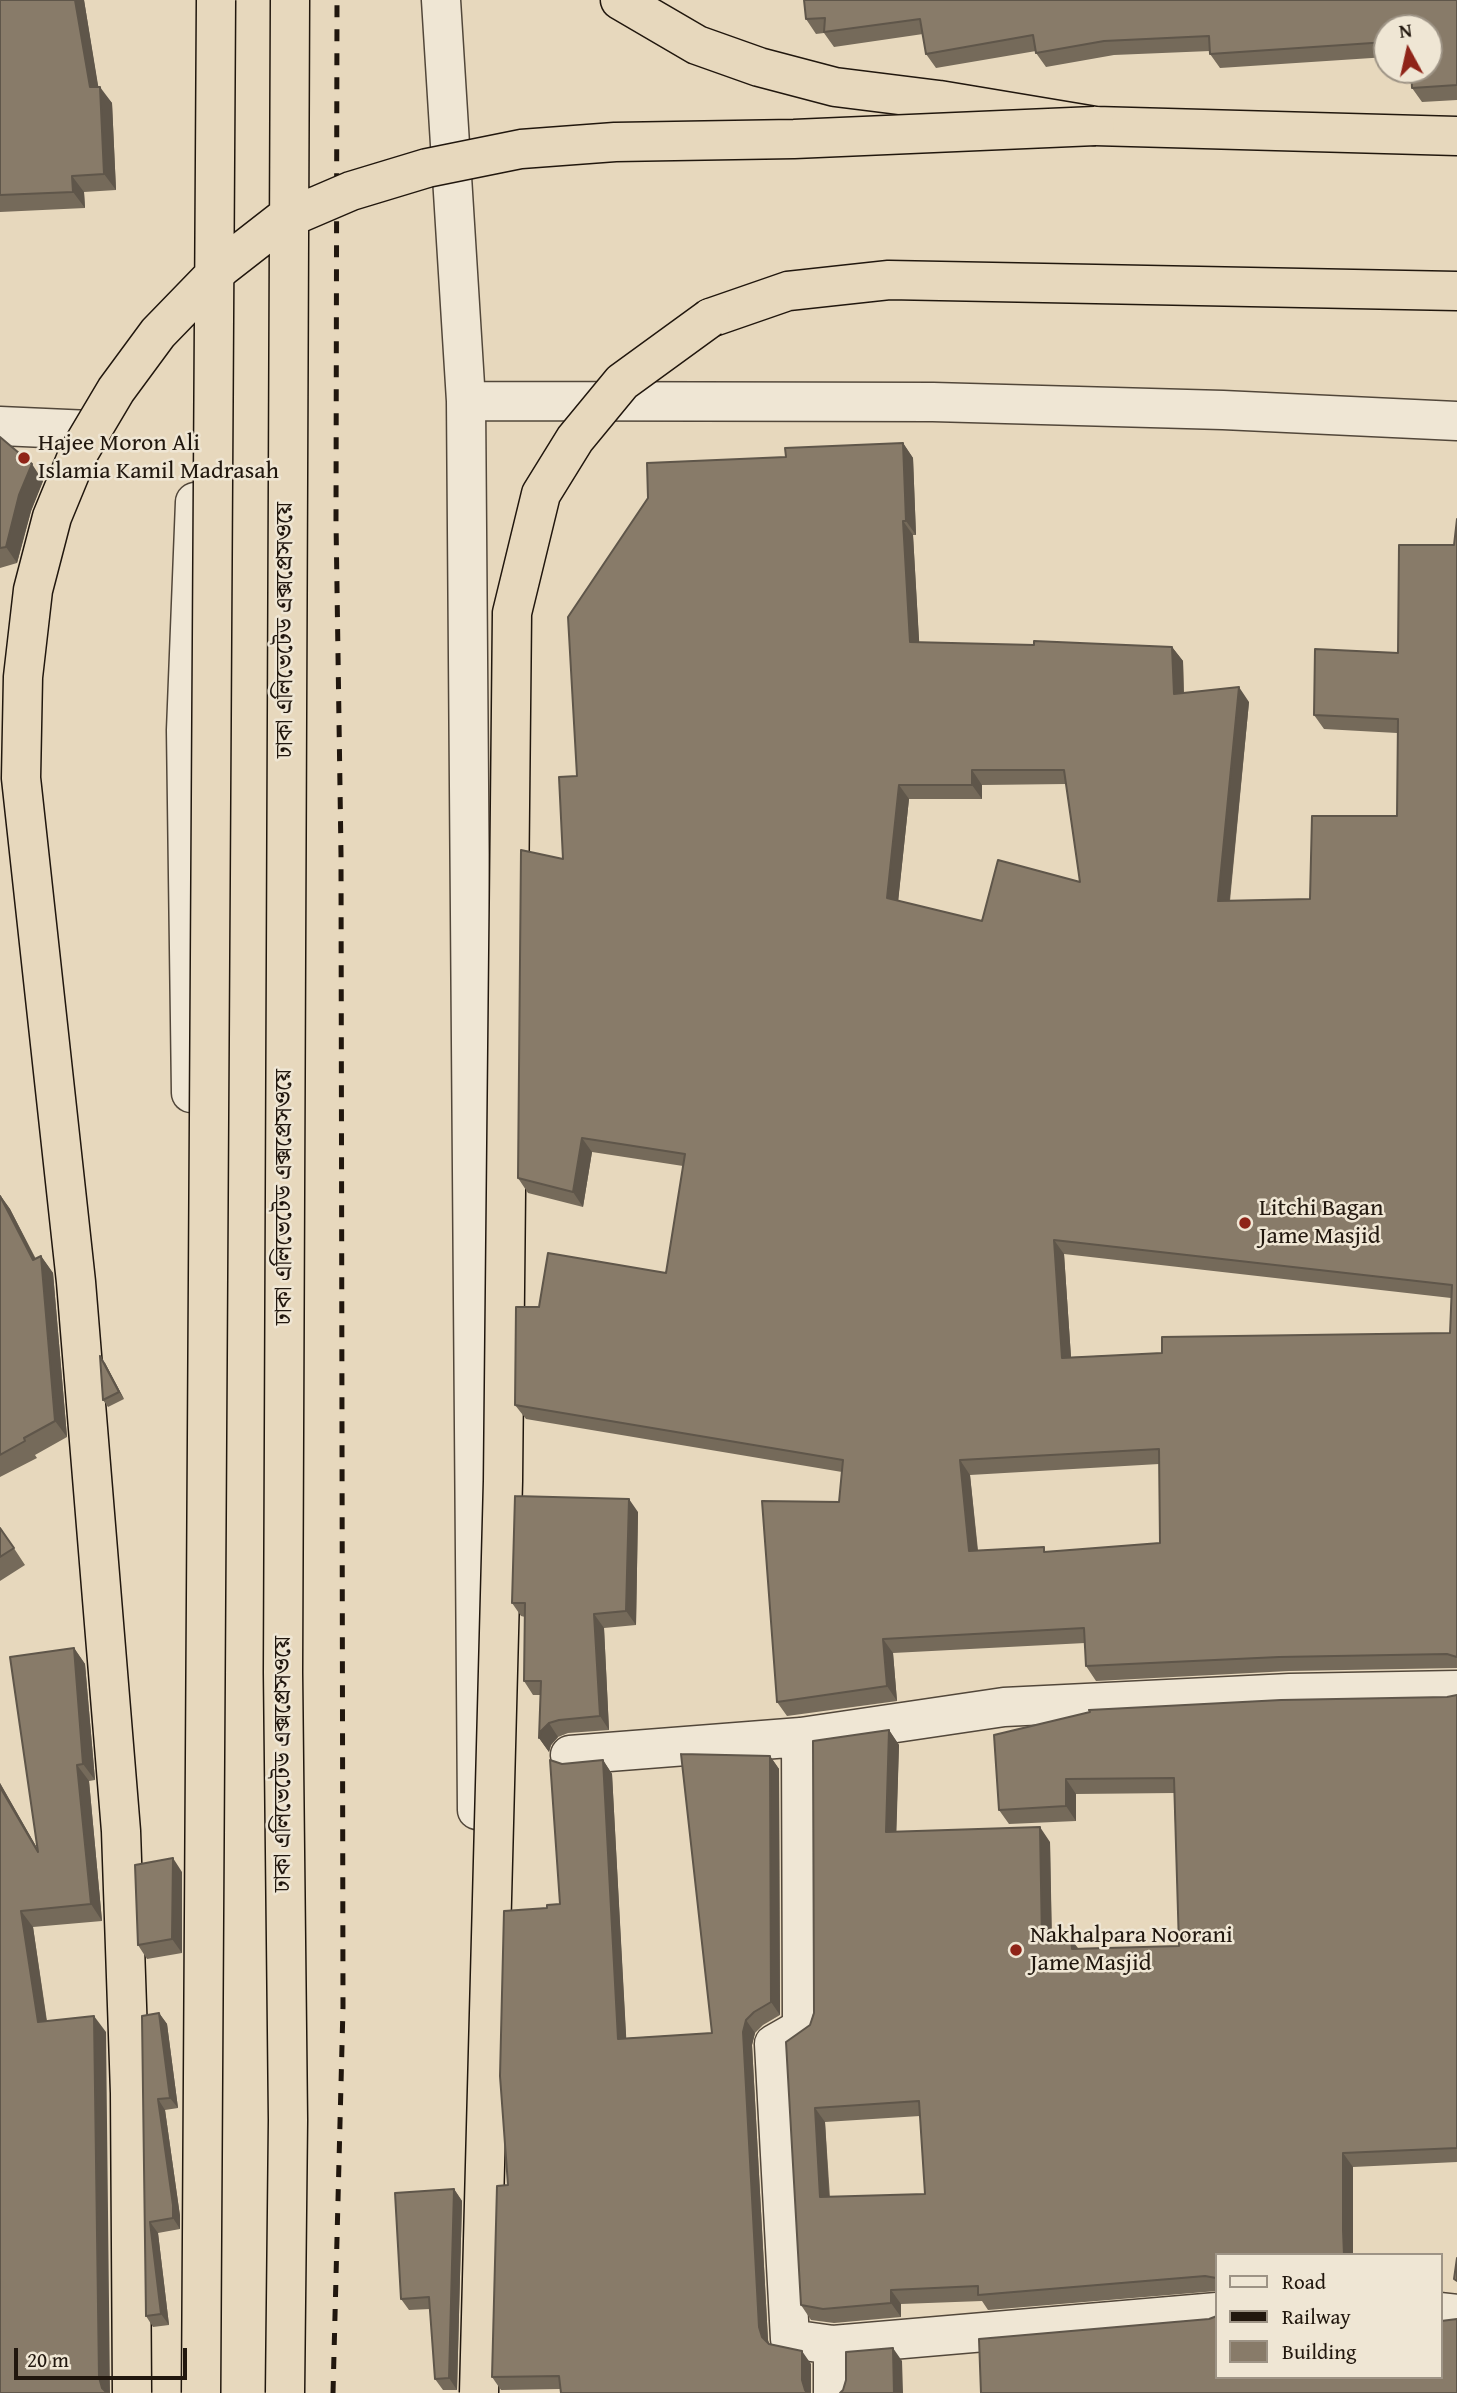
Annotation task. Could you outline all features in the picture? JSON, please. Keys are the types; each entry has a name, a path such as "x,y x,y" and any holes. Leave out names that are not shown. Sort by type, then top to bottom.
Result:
{"highway":[{"path":"201,2393 216,0"},
{"name":"ঢাকা এলিভেটেড এক্সপ্রেসওয়ে","path":"285,2393 288,2120 283,1658 290,0"},
{"path":"620,0 697,45 759,67 835,87 939,100 1095,126"},
{"path":"132,2393 130,2093 121,1831 76,1282 21,778 23,677 33,590 52,517 78,454 116,390 158,333 222,267 281,221 351,191 427,168 521,149 615,142 794,139 1095,126 1457,136"},
{"path":"479,2393 503,1481 512,613 541,495 575,439 622,382 710,318 788,291 889,280 1457,291"}],"street":[{"path":"215,2393 219,2110 212,1755 195,1394 186,730 201,351 227,0"},
{"path":"440,0 466,401 480,2273"},
{"path":"466,401 933,402 1457,421"},
{"path":"0,426 90,429"},
{"path":"570,1755 801,1737 1003,1707 1290,1693 1457,1690"},
{"path":"801,1737 802,2028 774,2044 790,2339 833,2345 1216,2312"},
{"path":"833,2345 833,2393"}],"building":[{"path":"0,0 75,0 90,87 100,87 104,174 72,176 73,192 0,195"},
{"path":"804,0 1457,0 1457,85 1412,88 1412,84 1443,84 1443,14 1373,14 1373,43 1210,54 1209,36 1104,41 1036,53 1033,35 926,54 920,19 824,32 825,18 806,19"},
{"path":"0,437 32,464 19,495 6,547 0,548"},
{"path":"903,443 906,521 903,521 910,642 1034,645 1034,641 1172,647 1174,694 1239,687 1218,901 1310,899 1312,816 1397,816 1398,719 1314,715 1315,649 1398,653 1399,545 1454,545 1457,519 1457,1657 1447,1654 1279,1657 1086,1666 1084,1628 883,1639 887,1686 777,1702 762,1501 839,1502 843,1460 515,1405 516,1307 539,1307 548,1253 666,1273 685,1154 582,1138 573,1192 518,1178 521,850 563,859 559,777 577,776 568,617 648,498 647,463 786,457 785,448","holes":["972,770 1064,770 1080,882 998,860 982,921 887,898 899,785 972,785","1054,1240 1452,1285 1450,1333 1162,1337 1162,1353 1062,1358","1159,1449 1160,1543 1044,1552 1044,1547 969,1551 960,1460"]},
{"path":"0,1196 33,1260 41,1256 55,1421 0,1455"},
{"path":"100,1356 119,1392 103,1400"},
{"path":"515,1496 629,1499 626,1611 594,1614 600,1716 549,1723 541,1731 539,1738 541,1681 524,1681 525,1603 512,1603"},
{"path":"0,1528 14,1548 0,1557"},
{"path":"74,1648 83,1764 77,1765 91,1904 21,1911 38,2022 94,2016 99,2377 102,2388 107,2393 0,2393 0,1787 38,1852 10,1657"},
{"path":"1457,1695 1457,2148 1343,2153 1344,2253 1216,2253 1216,2278 1205,2276 978,2295 978,2286 891,2290 891,2303 823,2309 801,2305 786,2042 810,2025 814,2013 813,1741 889,1730 886,1832 1040,1827 1042,1941 1071,1939 1072,1949 1179,1946 1174,1778 1066,1779 1066,1806 999,1810 994,1735 1090,1712 1089,1710 1281,1700","holes":["919,2101 925,2194 820,2197 815,2108"]},
{"path":"681,1754 770,1756 771,2002 746,2020 743,2032 759,2327 762,2337 769,2344 802,2351 802,2380 807,2393 561,2393 559,2376 492,2377 497,2186 508,2185 500,2076 504,1911 547,1908 547,1905 560,1904 550,1760 562,1764 603,1760 618,2039 712,2033"},
{"path":"173,1858 172,1939 138,1945 135,1865"},
{"path":"159,2013 170,2098 158,2099 173,2218 150,2222 161,2314 146,2316 142,2016"},
{"path":"454,2189 449,2378 435,2379 429,2297 401,2299 395,2193"},
{"path":"1457,2258 1457,2281 1454,2279"},
{"path":"1216,2316 1216,2379 1443,2379 1443,2321 1457,2319 1457,2393 981,2393 979,2339"},
{"path":"893,2348 894,2393 840,2393 846,2380 846,2352"}],"tram line":[{"path":"280,2393 285,2006 284,855 289,526 288,0"}],"railway":[{"path":"333,2393 343,2007 341,854 336,521 337,0"}],"place":[{"name":"Hajee Moron Ali Islamia Kamil Madrasah","path":"24,458"},
{"name":"Litchi Bagan Jame Masjid","path":"1245,1223"},
{"name":"Nakhalpara Noorani Jame Masjid","path":"1016,1950"}]}
